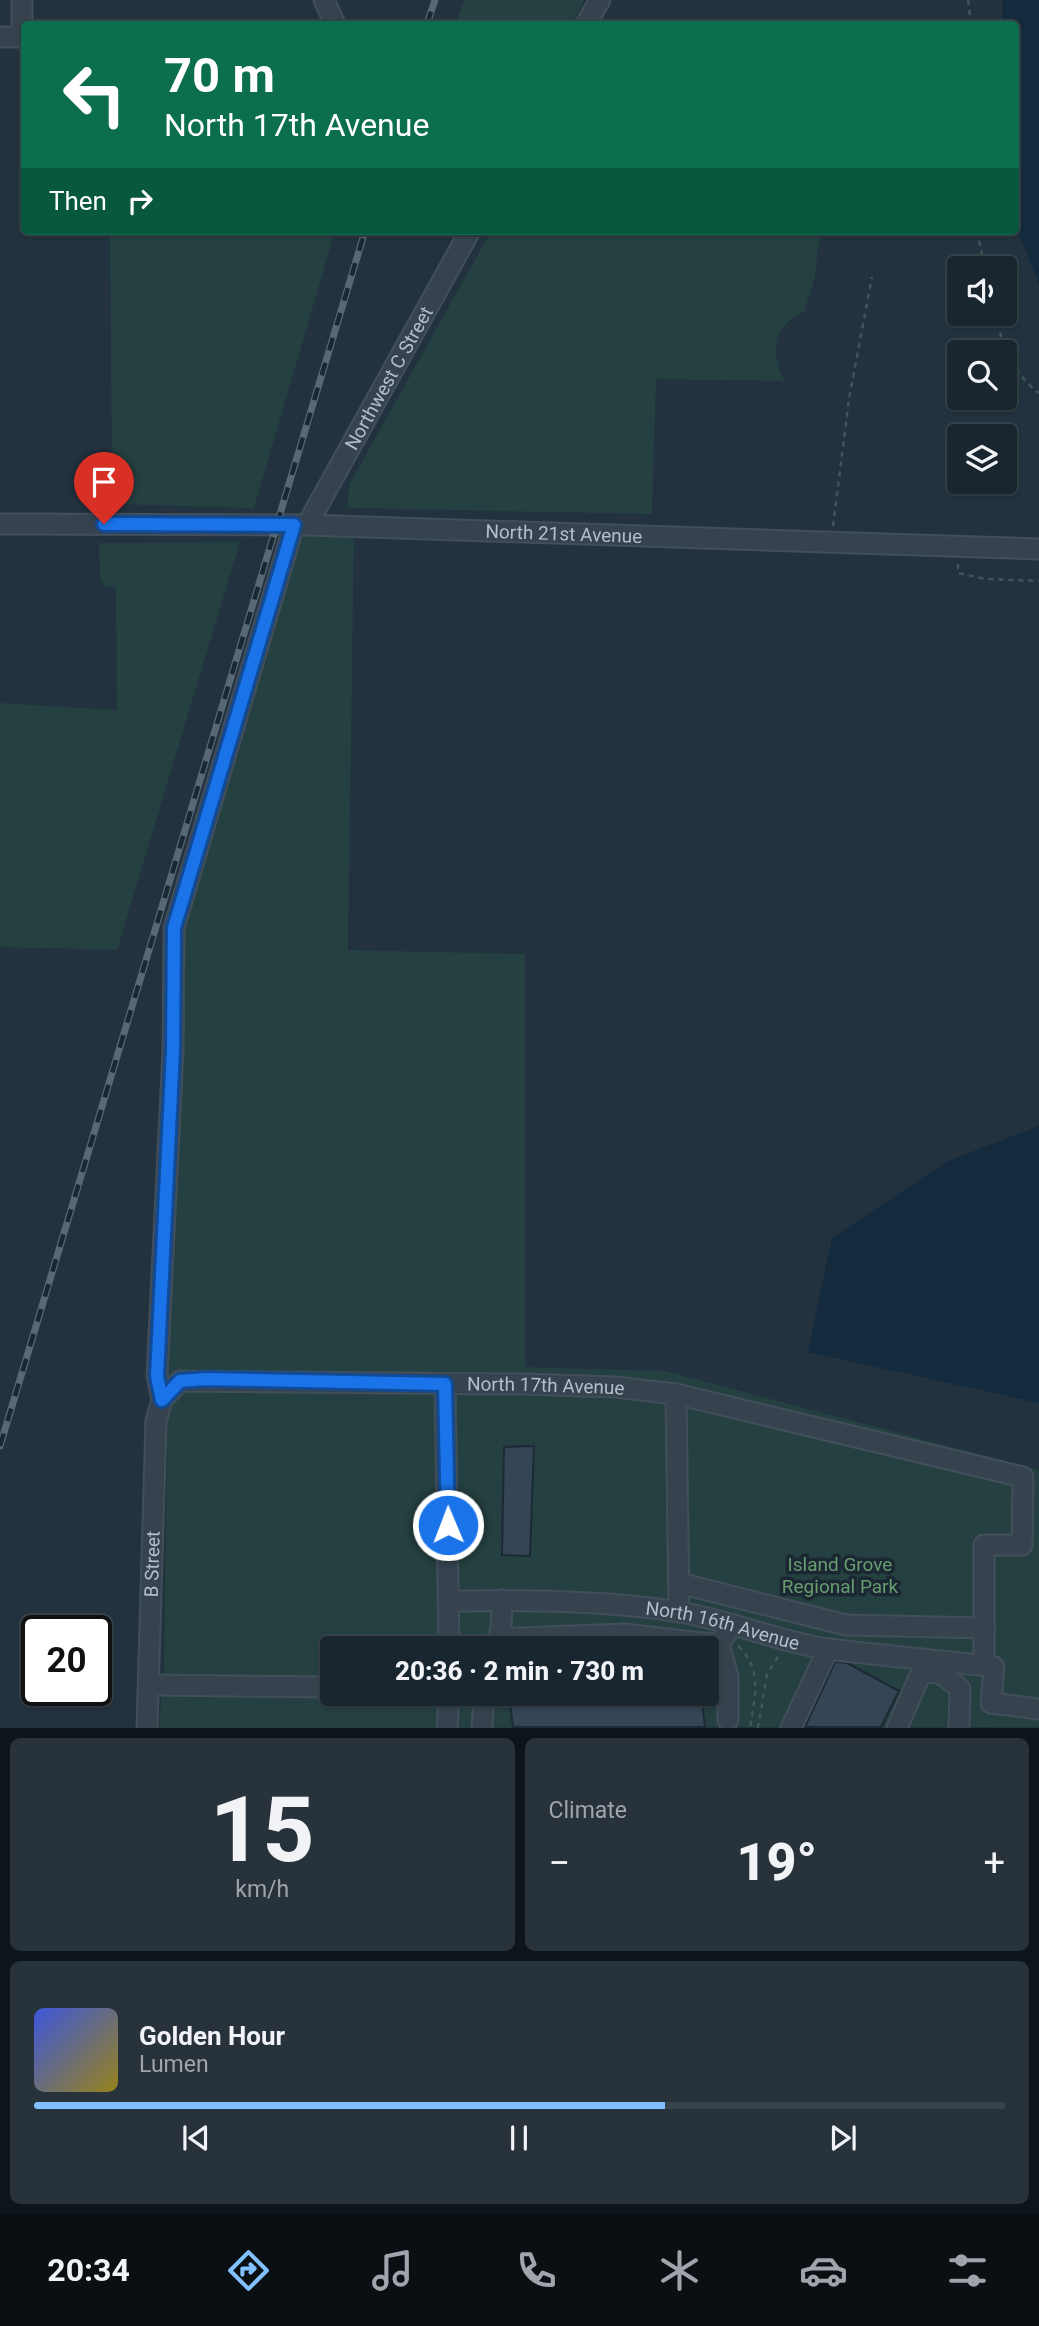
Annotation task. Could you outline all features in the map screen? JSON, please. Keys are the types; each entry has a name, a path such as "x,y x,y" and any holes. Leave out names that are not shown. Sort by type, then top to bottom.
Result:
{"street":[{"path":"22,0 23,21"},
{"path":"324,0 334,21"},
{"path":"588,21 600,0"},
{"path":"0,37 21,37"},
{"name":"Northwest C Street","path":"162,1400 157,1376 173,1051 174,928 301,525 468,235"},
{"name":"North 21st Avenue","path":"0,524 301,525 1039,549"},
{"name":"North 17th Avenue","path":"162,1400 180,1381 206,1379 645,1390 676,1394 1023,1478 1022,1545 984,1545 985,1628"},
{"path":"445,1384 449,1636"},
{"path":"676,1394 679,1612"},
{"name":"B Street","path":"147,1727 156,1421 162,1400"},
{"path":"679,1583 846,1625 985,1628 991,1703 1039,1709"},
{"name":"North 16th Avenue","path":"449,1601 502,1601 679,1612 728,1636 944,1667 989,1666"},
{"path":"499,1636 502,1601"},
{"path":"598,1636 728,1636 728,1720"},
{"path":"791,1727 828,1649"},
{"path":"897,1727 920,1675 944,1667 960,1689 959,1727"},
{"path":"149,1685 320,1687"},
{"path":"447,1727 448,1706"},
{"path":"482,1727 483,1706"}],"path":[{"path":"968,0 971,21"},
{"path":"978,235 982,256"},
{"path":"831,543 849,399 872,277"},
{"path":"998,326 1001,340 1023,382 1039,393"},
{"path":"957,546 958,572 985,579 1039,581"},
{"path":"728,1636 750,1657 757,1685 750,1727"},
{"path":"758,1727 767,1674 783,1650"}],"green space":[{"path":"464,0 585,0 573,21 457,21"},
{"path":"110,235 334,235 254,508 112,504"},
{"path":"489,235 823,235 818,246 815,277 804,312 786,325 777,342 777,361 785,381 656,379 652,514 347,508 349,485"},
{"name":"Island Grove Regional Park","path":"297,534 354,537 348,950 525,954 525,1367 665,1371 1039,1470 1039,1727 159,1728 164,1667 168,1366 182,926"},
{"path":"240,542 117,950 0,947 0,703 117,710 116,587 106,586 100,580 99,543"}],"water":[{"path":"1002,0 1039,0 1039,284 1019,235 1019,21 1002,21"},
{"path":"1039,1126 1039,1403 808,1352 832,1238 948,1161"}],"building":[{"path":"534,1446 530,1556 502,1555 504,1447"},
{"path":"835,1662 847,1663 899,1691 881,1727 805,1727"},
{"path":"510,1706 702,1706 705,1727 513,1727"}],"railway":[{"path":"428,21 435,0"},
{"path":"0,1446 364,235"}],"route":[{"path":"104,524 294,525 177,910 174,928 173,1051 157,1376 162,1400 171,1387 180,1381 206,1379 445,1384 448,1525"}]}
